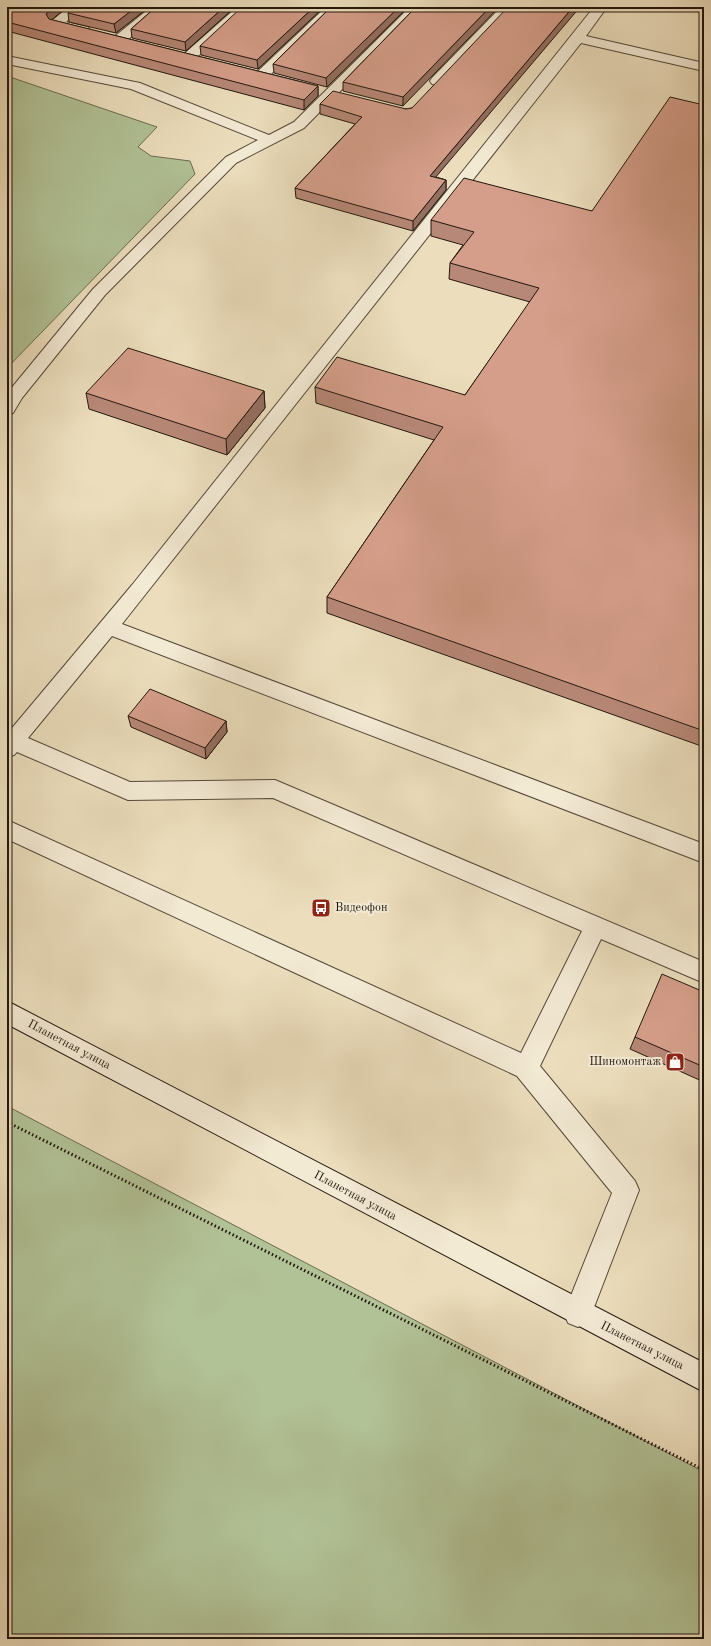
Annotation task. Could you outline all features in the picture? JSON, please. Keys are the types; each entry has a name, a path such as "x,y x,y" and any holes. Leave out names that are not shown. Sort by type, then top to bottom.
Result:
{"main road":[{"path":"77,7 56,24 135,44"},
{"path":"119,40 158,7"},
{"path":"189,57 245,7"},
{"path":"261,76 333,7"},
{"path":"7,409 15,395 99,292 231,160 299,125 417,7"},
{"path":"428,91 508,7"},
{"path":"601,7 578,38 144,584 10,745 128,791 276,789 704,973"},
{"path":"578,38 704,67"},
{"path":"173,53 203,61"},
{"path":"7,60 135,86 270,140"},
{"path":"247,72 277,80"},
{"path":"315,90 346,98"},
{"path":"108,626 704,854"},
{"path":"7,829 526,1068 626,1190 578,1313"},
{"path":"526,1068 596,926"},
{"name":"Планетная улица","path":"7,1012 704,1378"}],"path":[{"path":"7,1122 704,1470"}],"green space":[{"path":"7,76 157,127 138,147 151,156 190,161 195,174 7,368"},
{"path":"7,1106 704,1472 704,1639 7,1639"}],"building":[{"path":"7,7 54,7 46,14 49,19 318,86 304,100 7,22"},
{"path":"74,7 136,7 114,24 68,13"},
{"path":"156,7 224,7 185,42 131,29"},
{"path":"242,7 314,7 257,60 200,46"},
{"path":"331,7 399,7 326,78 273,64"},
{"path":"416,7 490,7 403,97 343,82"},
{"path":"508,7 573,7 430,176 446,180 413,221 295,188 362,117 320,104 333,91 406,109 412,108"},
{"path":"670,97 704,105 704,731 327,597 443,427 315,387 337,357 465,395 539,288 450,263 474,232 431,220 464,178 592,211"},
{"path":"128,348 264,391 226,439 86,393"},
{"path":"150,689 226,721 205,748 128,716"},
{"path":"662,974 704,992 704,1067 635,1037"}],"place":[{"name":"Видеофон","path":"321,908"},
{"name":"Шиномонтаж","path":"675,1062"}]}
